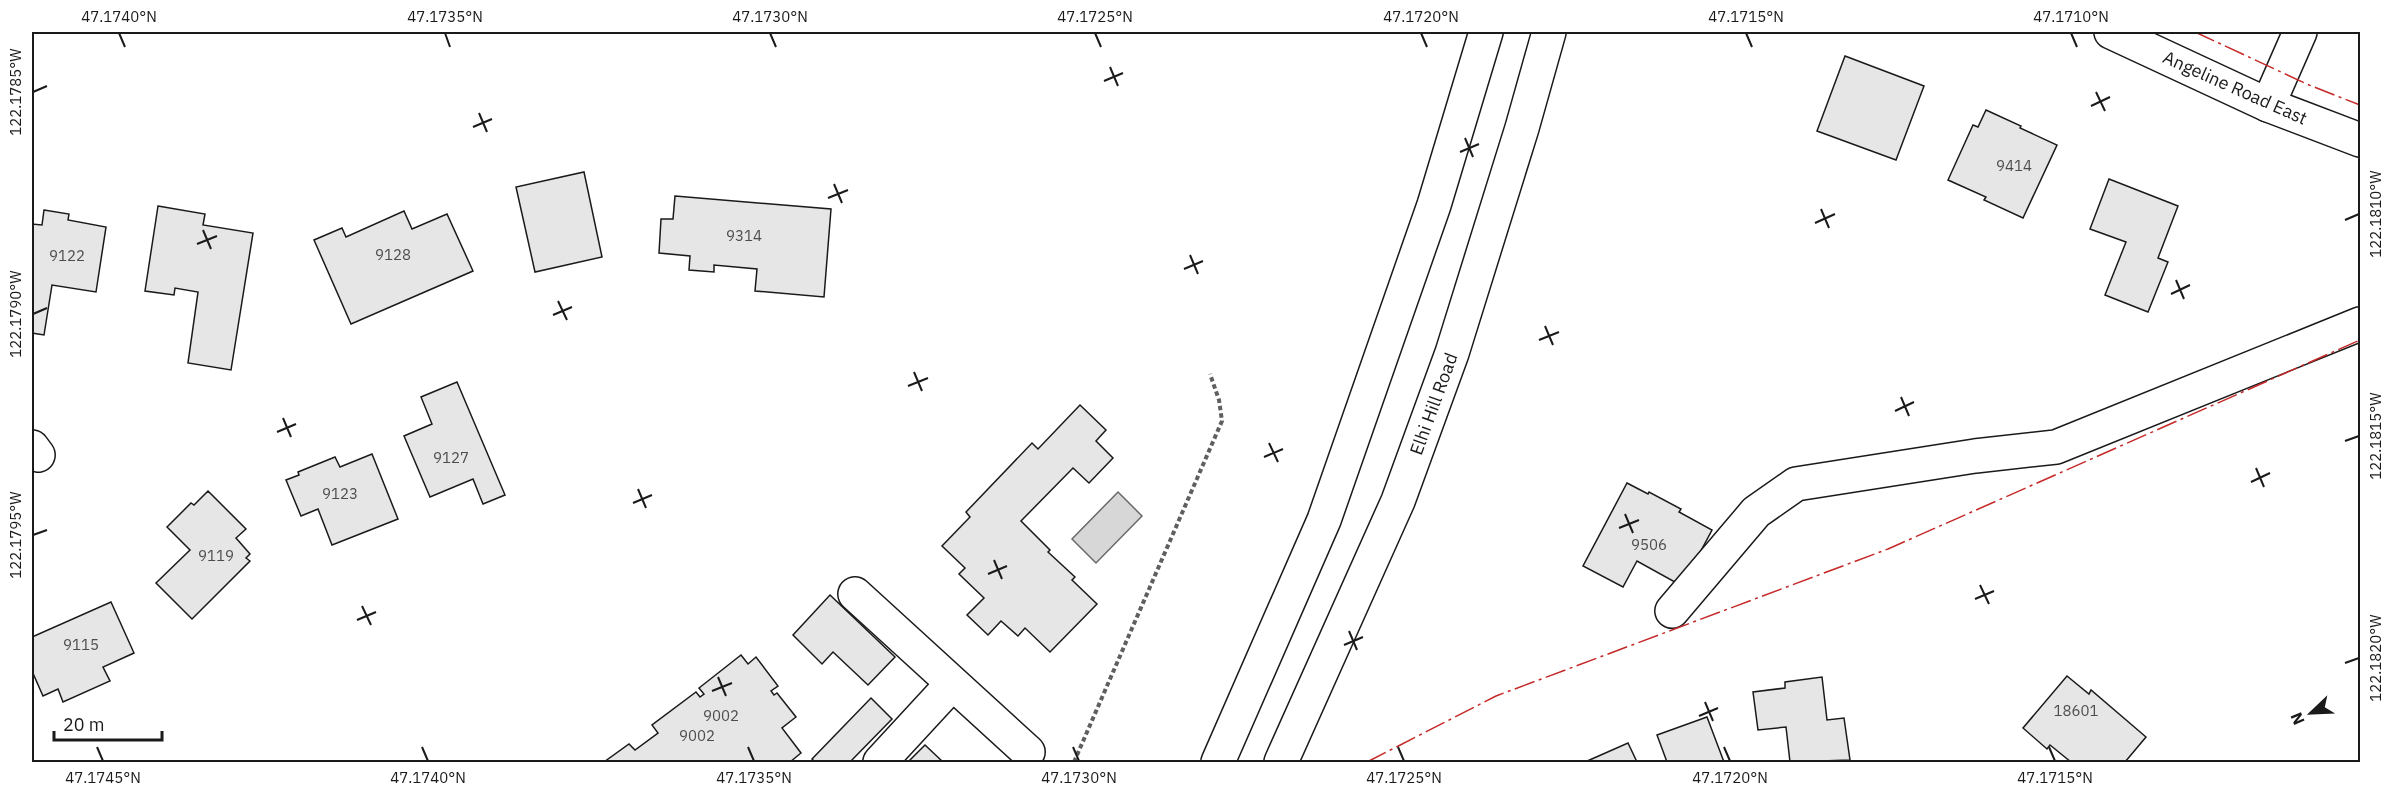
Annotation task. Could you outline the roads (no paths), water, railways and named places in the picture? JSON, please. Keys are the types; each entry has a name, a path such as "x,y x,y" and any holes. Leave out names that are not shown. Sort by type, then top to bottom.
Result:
{"main road":[{"path":"1218,762 1324,520 1434,205 1486,32"},
{"name":"Elhi Hill Road","path":"1281,762 1398,501 1414,459 1452,353 1550,32"},
{"name":"Angeline Road East","path":"2110,32 2268,105 2361,140"},
{"path":"2268,105 2300,32"},
{"path":"1672,611 1756,512 1796,484 1975,456 2056,447 2361,324"},
{"path":"855,594 1028,752"},
{"path":"880,762 952,684"}]}
